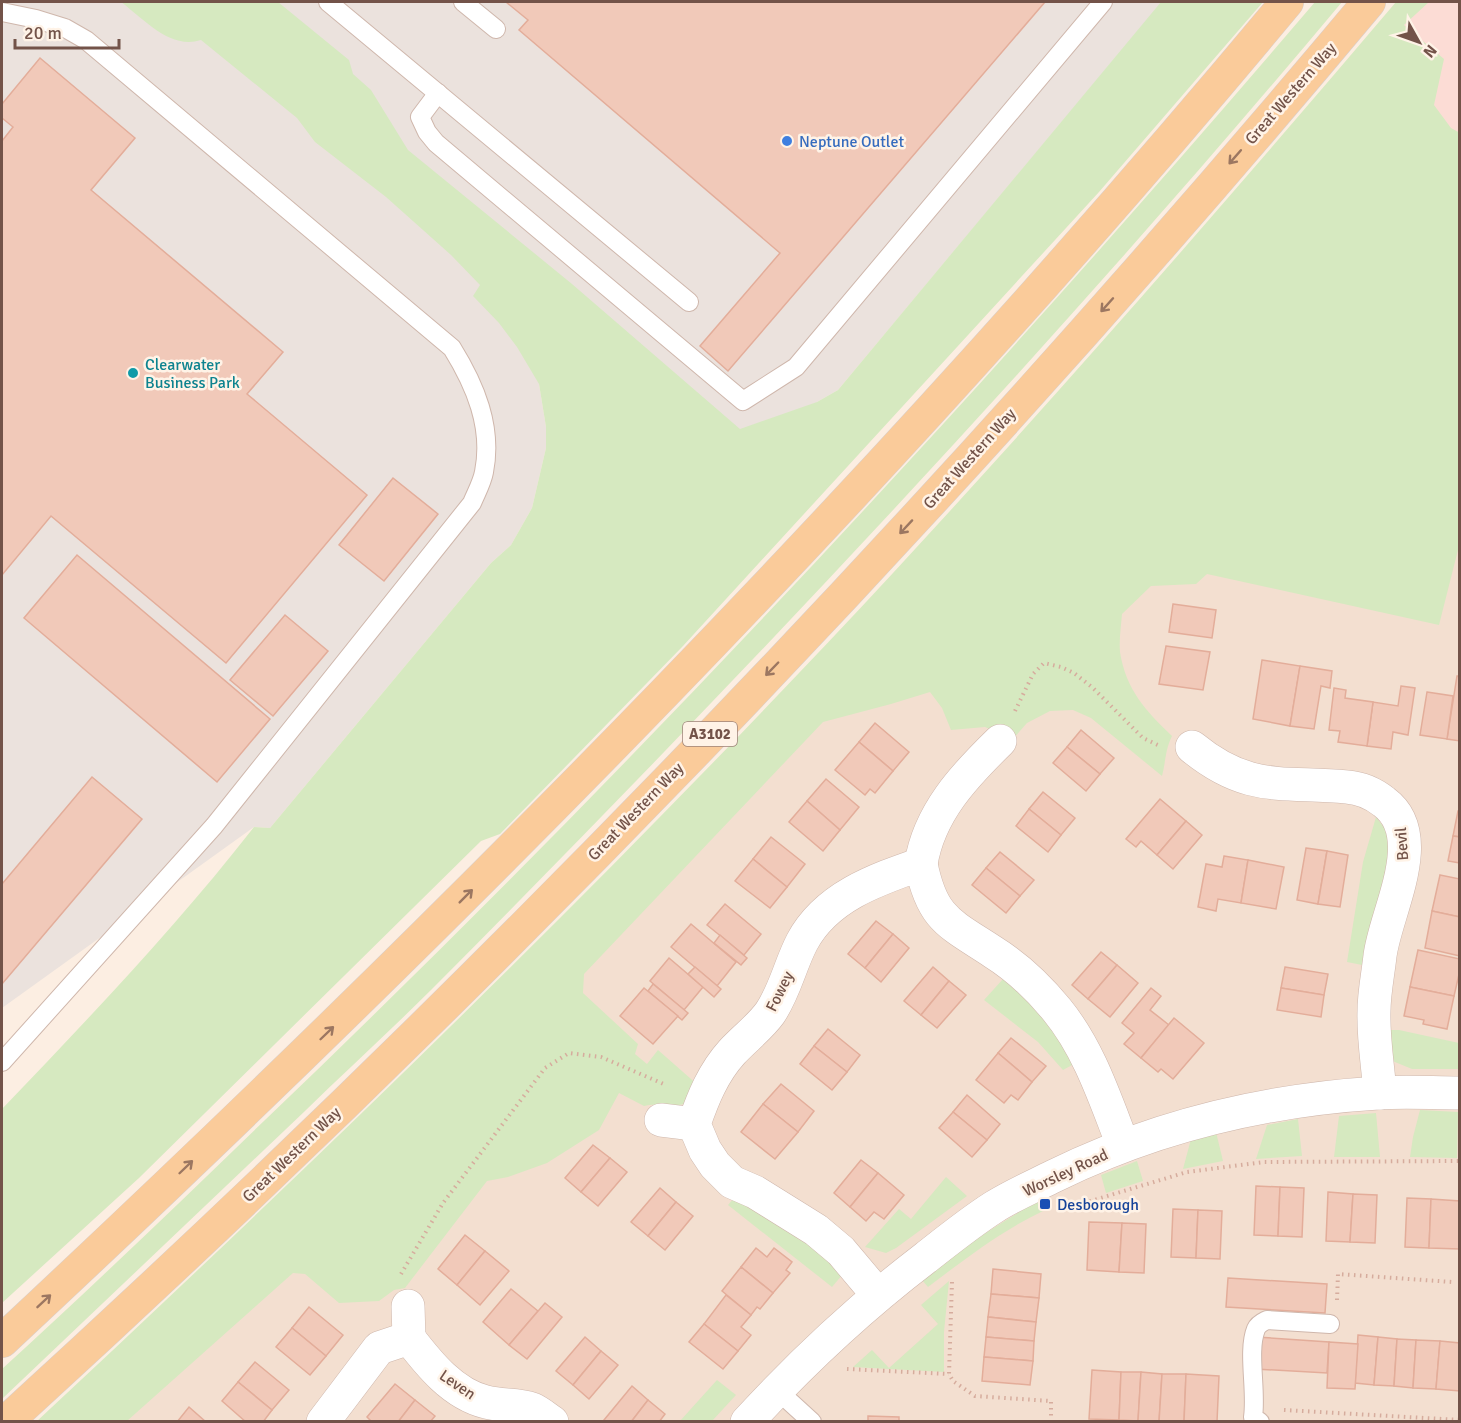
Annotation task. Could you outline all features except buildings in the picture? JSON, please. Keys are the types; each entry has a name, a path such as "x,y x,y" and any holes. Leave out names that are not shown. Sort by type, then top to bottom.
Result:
{"main road":[{"path":"2,1341 333,1026 679,679 810,540 1037,290 1175,134 1287,2"},
{"name":"Great Western Way","path":"6,1422 274,1172 598,851 868,568 1117,295 1369,2"}],"street":[{"path":"1000,741 964,776 930,828 921,864 926,889 944,917 966,936 1018,970 1057,1010 1077,1037 1123,1145"},
{"name":"Bevil","path":"1192,747 1220,766 1251,780 1268,784 1352,788 1373,795 1391,807 1398,816 1402,825 1404,850 1401,878 1381,948 1374,1011 1380,1093"},
{"name":"Fowey","path":"698,1112 713,1078 730,1054 770,1014 785,986 803,941 816,921 851,892 888,875 921,864"},
{"name":"Worsley Road","path":"747,1422 822,1345 878,1295 961,1230 995,1206 1078,1164 1123,1145 1177,1127 1237,1111 1302,1100 1380,1093 1460,1093"},
{"path":"661,1120 698,1112 705,1149 715,1166 732,1182 755,1192 816,1230 841,1251 878,1295"},
{"path":"323,1422 379,1348 409,1338 408,1306"},
{"name":"Leven","path":"409,1338 426,1360 447,1381 469,1395 486,1402 532,1409 552,1422"}],"lane":[{"path":"328,2 689,302"},
{"path":"463,2 496,29"},
{"path":"438,93 420,117 427,132 436,143 743,401 796,368 1103,2"},
{"path":"2,12 65,28 86,40 452,348 468,374 480,406 487,441 483,474 472,503 214,826 2,1062"},
{"path":"1257,1416 1252,1370 1256,1328 1267,1320 1330,1324"},
{"path":"777,1390 812,1422"}],"path":[{"path":"1000,741 1033,674 1044,663 1074,673 1093,688 1143,738 1161,746 1192,747"},
{"path":"408,1306 399,1284 405,1266 443,1203 545,1068 569,1053 601,1057 698,1112"},
{"path":"1079,1204 1187,1172 1264,1162 1460,1161"},
{"path":"953,1274 949,1374 953,1381 975,1396 1052,1401 1051,1422"},
{"path":"1330,1324 1335,1324 1338,1274 1452,1282"},
{"path":"850,1360 842,1368 949,1374"},
{"path":"1257,1416 1301,1411 1460,1420"}],"shaded area":[{"path":"2,2 1162,2 838,390 817,402 772,450 539,384 546,427 546,448 532,508 511,545 491,563 270,828 254,827 2,1008"},
{"path":"1422,2 1459,2 1459,164 1413,152 1404,25"},
{"path":"1459,164 1459,1421 124,1422 858,670"}],"green space":[{"path":"121,2 278,2 349,60 353,74 371,90 408,150 572,284 740,429 817,402 838,390 1161,2 1263,2 1099,192 683,646 500,834 481,841 139,1178 2,1303 2,1109 163,936 254,827 270,828 491,563 511,545 532,508 546,448 546,427 539,384 517,347 499,323 473,296 480,285 451,255 386,197 315,142 297,118 201,40 179,41 168,37"},
{"path":"1315,2 1342,2 1123,256 783,628 550,870 416,1005 2,1399 2,1369 167,1214 403,986 672,713 804,574 1063,291"},
{"path":"1396,2 1429,2 1404,25 1444,59 1434,105 1451,128 1460,133 1460,542 1439,625 1207,574 1196,584 1151,586 1122,614 1120,652 1127,678 1138,699 1172,736 1162,776 1091,718 1073,710 1050,711 1027,723 1013,739 985,727 951,730 942,708 930,692 823,722 584,974 583,993 638,1044 635,1054 647,1064 658,1050 699,1086 689,1101 678,1105 644,1106 619,1093 599,1130 547,1163 508,1177 487,1181 405,1288 394,1290 379,1301 339,1303 305,1274 293,1273 127,1421 36,1422 364,1111 579,899 790,683 957,503 1084,361"},
{"path":"1376,817 1390,835 1392,849 1362,965 1347,962 1363,862"},
{"path":"1003,979 1023,992 1033,1003 1053,1029 1074,1064 1063,1070 1038,1042 984,1000"},
{"path":"1388,1030 1399,1030 1459,1043 1459,1069 1412,1069 1390,1060"},
{"path":"1420,1110 1458,1112 1457,1158 1410,1157"},
{"path":"1376,1113 1380,1157 1334,1157 1339,1116"},
{"path":"1298,1119 1302,1156 1256,1159 1267,1125"},
{"path":"1216,1132 1223,1161 1183,1169 1191,1139"},
{"path":"1137,1161 1143,1181 1106,1193 1101,1175"},
{"path":"946,1177 967,1196 886,1253 865,1247 899,1209 911,1219"},
{"path":"734,1198 798,1234 843,1274 832,1287 728,1205"},
{"path":"1037,1201 1043,1211 998,1236 928,1287 922,1280 976,1239"},
{"path":"949,1281 944,1332 944,1372 853,1367 872,1350 889,1368 938,1324 921,1305"},
{"path":"717,1380 736,1395 712,1421 680,1421"}],"place":[{"name":"Neptune Outlet","path":"787,141"},
{"name":"Clearwater Business Park","path":"133,373"},
{"name":"Desborough","path":"1045,1204"}]}
